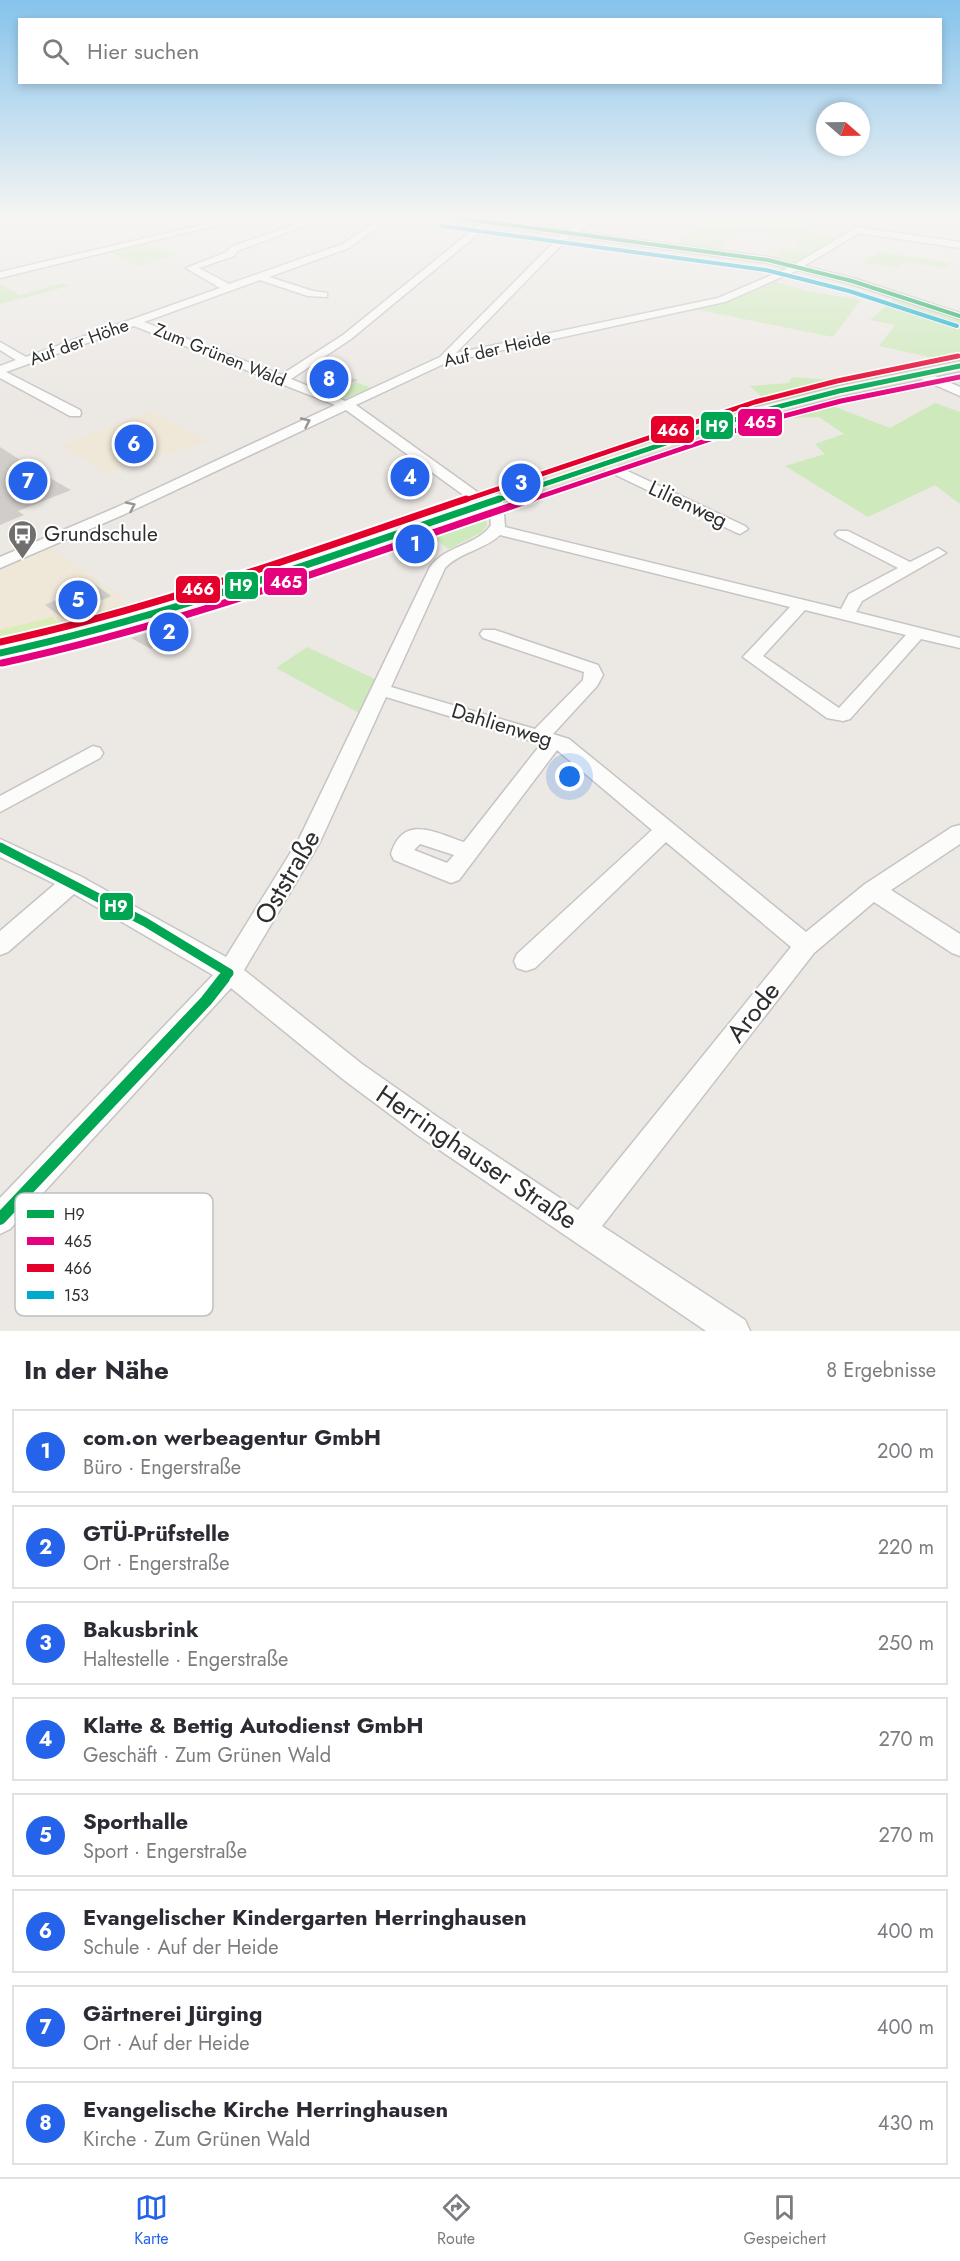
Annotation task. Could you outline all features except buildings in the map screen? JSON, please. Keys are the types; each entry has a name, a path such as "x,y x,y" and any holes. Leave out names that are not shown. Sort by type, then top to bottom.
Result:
{"main road":[{"path":"0,653 85,633 178,607 773,408 839,391 960,366"}],"street":[{"path":"210,278 228,288"},
{"name":"Auf der Höhe","path":"0,371 257,278"},
{"path":"263,278 312,294 323,295 303,307"},
{"path":"282,380 347,337 419,278"},
{"path":"444,359 525,278"},
{"name":"Auf der Heide","path":"0,563 120,511 444,359 721,300 777,278"},
{"path":"841,278 960,316"},
{"name":"Zum Grünen Wald","path":"135,322 344,405 485,504"},
{"path":"0,345 25,361"},
{"path":"0,371 75,413"},
{"path":"921,374 960,392"},
{"name":"Lilienweg","path":"604,464 740,529"},
{"path":"485,504 500,519 497,530 960,643"},
{"name":"Oststraße","path":"25,1193 206,1001 229,973 309,842 441,562 449,554 483,540 497,530"},
{"path":"843,534 909,568"},
{"path":"846,615 855,598 938,553"},
{"path":"800,604 752,657 830,712 843,715 916,632"},
{"path":"468,851 594,675 592,669 579,663 489,634"},
{"name":"Dahlienweg","path":"382,690 562,744 806,946"},
{"path":"0,805 93,753"},
{"path":"526,961 664,830"},
{"name":"Arode","path":"582,1228 806,946 873,890 960,833"},
{"name":"Herringhauser Straße","path":"0,847 72,882 192,948 267,1001 353,1072 429,1127 734,1331"},
{"path":"0,945 72,882"},
{"path":"873,890 960,946"},
{"name":"Oststraße","path":"0,1219 15,1203"}],"shaded area":[{"path":"150,411 210,441 151,459 146,456 109,474 61,446"},
{"path":"50,547 139,610 0,643 0,569"}],"green space":[{"path":"776,282 811,292 861,300 833,337 694,309 730,301"},
{"path":"63,283 69,286 0,304 0,284 20,295"},
{"path":"895,298 960,319 960,358 947,361 879,346 895,325 870,320"},
{"path":"792,377 848,383 766,404 758,404 762,401 760,395 750,386 789,383"},
{"path":"327,381 344,387 356,382 371,388 344,399 311,386"},
{"path":"935,403 960,412 960,504 935,485 868,517 785,466 825,454 815,444 844,434 819,417 790,418 785,415 830,405 890,428"},
{"path":"476,517 486,519 487,525 482,532 449,549 424,531"},
{"path":"119,606 121,610 0,640 0,630 53,617 56,622"},
{"path":"307,647 375,679 359,713 276,668"}],"transit line":[{"name":"153","path":"798,278 849,291 957,326"},
{"name":"H9","path":"840,278 960,316"},
{"name":"466","path":"0,642 61,629 175,597 755,402 837,381 958,356"},
{"name":"H9","path":"0,653 64,639 178,607 758,412 839,391 960,366"},
{"name":"465","path":"2,663 67,649 181,617 761,422 841,401 960,377"},
{"name":"H9","path":"0,847 145,922 229,973"},
{"name":"H9","path":"25,1193 206,1001 229,973"},
{"name":"H9","path":"0,1219 15,1203"}],"place":[{"name":"Evangelische Kirche Herringhausen","path":"329,379"},
{"name":"Evangelischer Kindergarten Herringhausen","path":"134,444"},
{"name":"Klatte & Bettig Autodienst GmbH","path":"410,477"},
{"name":"Gärtnerei Jürging","path":"28,481"},
{"name":"Bakusbrink","path":"521,483"},
{"name":"com.on werbeagentur GmbH","path":"415,544"},
{"name":"Grundschule","path":"23,560"},
{"name":"Sporthalle","path":"78,600"},
{"name":"GTÜ-Prüfstelle","path":"169,632"}]}
